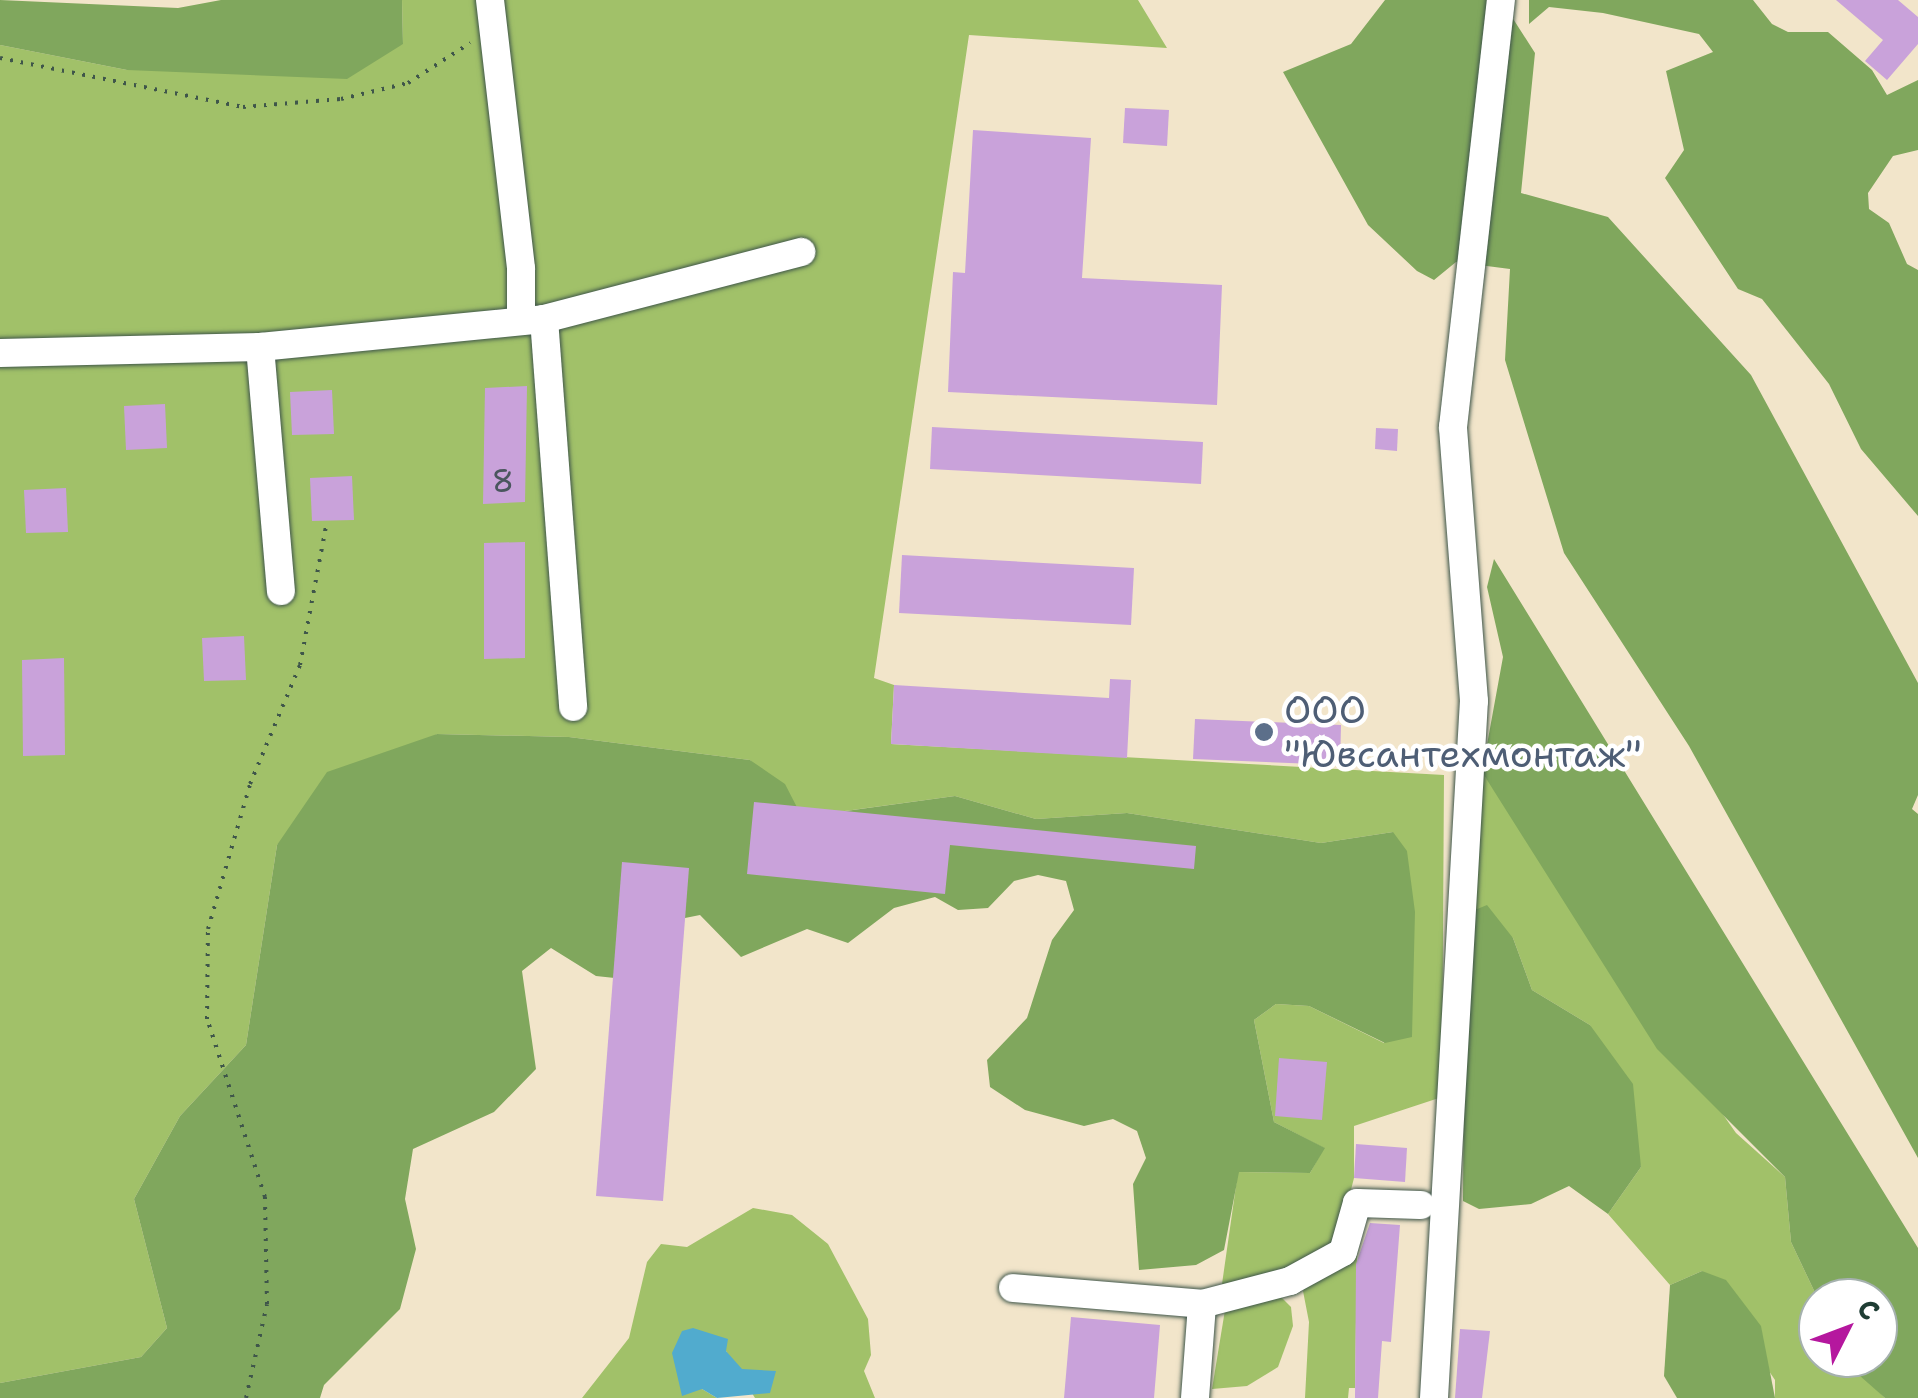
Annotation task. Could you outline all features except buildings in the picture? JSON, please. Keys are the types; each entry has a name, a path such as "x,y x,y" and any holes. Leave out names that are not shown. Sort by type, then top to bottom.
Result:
{"street":[{"path":"490,0 521,269 533,320 573,707"},
{"path":"1434,1398 1474,701 1454,427 1500,0"},
{"path":"0,353 260,347 533,320 800,252"},
{"path":"260,347 282,591"},
{"path":"1013,1288 1202,1304 1290,1281 1342,1252 1356,1203 1421,1205"},
{"path":"1195,1398 1202,1304"}],"path":[{"path":"0,58 243,107 342,99 408,83 469,45 490,0"},
{"path":"246,1398 267,1304 265,1197 207,1019 208,929 250,784 300,665 326,526"}],"green space":[{"path":"0,0 178,8 221,0 402,0 403,44 347,79 127,70 0,45"},
{"path":"402,0 1138,0 1167,48 969,35 874,678 894,685 891,744 1444,775 1442,1097 1354,1126 1354,1178 1340,1233 1330,1245 1292,1269 1233,1287 1222,1284 1238,1172 1310,1173 1324,1148 1274,1122 1254,1020 1276,1004 1309,1006 1384,1043 1393,832 1321,843 1127,813 1036,819 955,796 801,817 750,760 569,737 437,734 277,845 246,1045 180,1116 134,1199 167,1328 141,1357 0,1383 0,45 127,70 403,44"},
{"path":"1385,0 1501,0 1535,53 1521,193 1608,217 1751,375 1918,683 1918,795 1912,809 1918,814 1918,1158 1689,746 1564,553 1505,360 1510,269 1456,262 1434,280 1417,271 1368,225 1283,72 1351,44"},
{"path":"1529,0 1753,0 1772,24 1788,32 1828,32 1872,70 1887,95 1918,80 1918,150 1893,156 1868,193 1869,209 1889,223 1907,264 1918,270 1918,516 1861,449 1829,384 1762,299 1738,289 1665,178 1684,150 1666,71 1713,52 1699,34 1603,13 1549,7 1529,24"},
{"path":"1494,559 1918,1248 1918,1398 1885,1398 1862,1378 1898,1378 1898,1278 1808,1278 1791,1242 1785,1177 1657,1049 1482,772 1503,657 1487,587"},
{"path":"437,734 569,737 750,760 785,784 802,817 955,796 1036,819 1127,813 1321,843 1393,832 1407,851 1415,912 1412,1037 1385,1043 1309,1006 1276,1004 1254,1020 1274,1122 1325,1148 1310,1173 1239,1172 1224,1250 1196,1265 1139,1270 1133,1184 1146,1158 1137,1131 1113,1119 1084,1126 1025,1110 990,1087 987,1060 1027,1018 1052,940 1074,910 1066,881 1038,875 1014,881 988,908 958,910 935,897 894,908 848,943 807,929 741,957 700,915 685,918 624,979 596,976 551,948 522,971 536,1069 494,1112 413,1149 405,1199 416,1249 400,1309 324,1385 320,1398 0,1398 0,1383 141,1357 167,1328 134,1199 180,1116 246,1045 277,845 327,772"},
{"path":"1482,772 1736,1133 1785,1177 1791,1242 1808,1278 1798,1278 1798,1378 1866,1378 1885,1398 1775,1398 1775,1380 1702,1271 1670,1285 1608,1214 1641,1167 1590,1025 1532,990 1513,938 1465,914"},
{"path":"1487,905 1513,938 1532,990 1590,1025 1633,1084 1641,1167 1608,1214 1569,1186 1531,1204 1479,1209 1463,1201 1465,914"},
{"path":"753,1208 792,1215 828,1244 868,1319 871,1355 864,1371 875,1398 755,1398 726,1351 702,1389 717,1398 582,1398 629,1338 647,1262 661,1244 687,1247"},
{"path":"1357,1255 1355,1388 1349,1388 1348,1398 1305,1398 1309,1322 1303,1291 1310,1277"},
{"path":"1702,1271 1726,1280 1761,1326 1775,1398 1677,1398 1664,1376 1670,1285"},
{"path":"1278,1294 1291,1307 1293,1326 1278,1367 1247,1386 1212,1389 1225,1310"}],"water":[{"path":"693,1328 728,1339 726,1351 742,1369 776,1371 770,1393 717,1398 702,1389 682,1396 672,1353 682,1331"}],"place":[{"name":"ООО \"Ювсантехмонтаж\"","path":"1264,732"}]}
